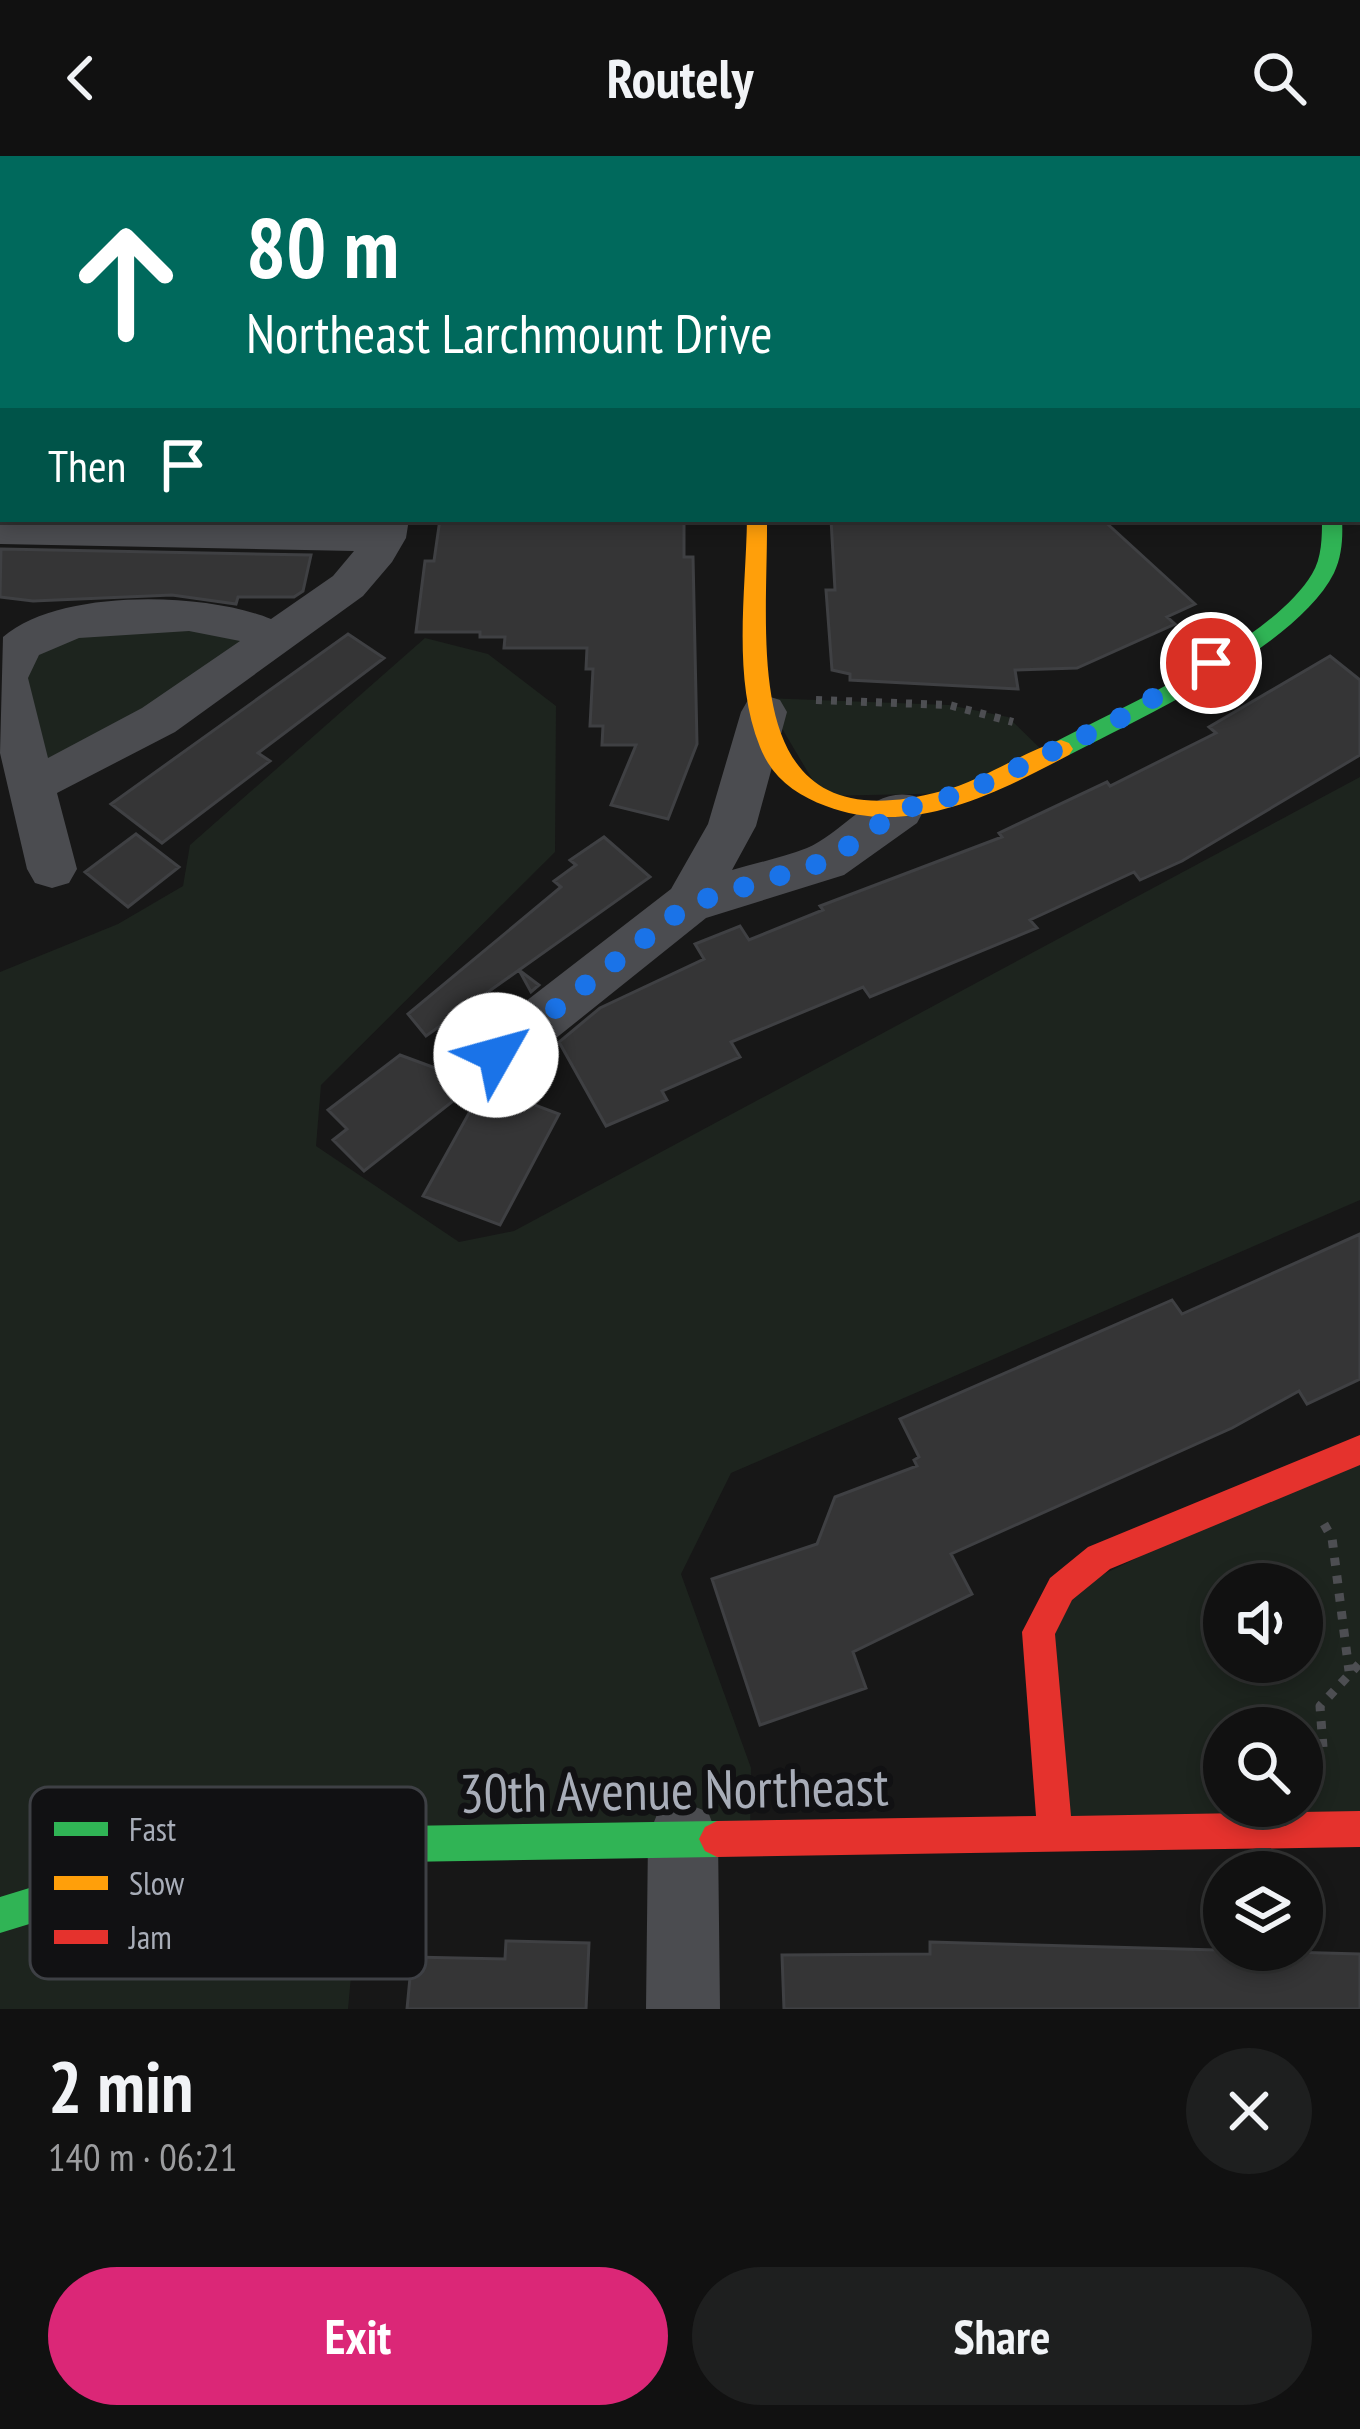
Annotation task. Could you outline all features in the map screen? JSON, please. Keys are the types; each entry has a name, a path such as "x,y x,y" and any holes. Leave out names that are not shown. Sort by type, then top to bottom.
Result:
{"street":[{"path":"757,522 780,706 772,751 803,785 851,804 900,810"},
{"path":"496,1055 689,904 827,861 900,810 963,793 1117,720 1231,650 1314,588 1333,547 1332,522"},
{"path":"0,530 386,528"},
{"path":"35,783 91,762 153,726 348,586 386,528"},
{"path":"52,869 35,783 5,678 11,656 41,632 90,619 229,619 259,628 272,639"},
{"path":"689,904 731,826 780,706"},
{"path":"1055,1833 1038,1631 1046,1602 1067,1578 1099,1558 1360,1450"},
{"name":"30th Avenue Northeast","path":"426,1843 1360,1829"},
{"path":"683,1837 683,2009"},
{"name":"30th Avenue Northeast","path":"0,1915 30,1906"}],"path":[{"path":"780,706 949,705 1008,717 1023,731"},
{"path":"1298,1476 1332,1538 1349,1671"},
{"path":"1320,1707 1360,1663"}],"shaded area":[{"path":"90,619 271,639 35,783 11,656"},
{"path":"425,638 488,654 556,706 555,852 321,1085 316,1146 459,1242 514,1231 1360,777 1360,1200 731,1473 681,1574 751,1768 750,1835 426,1843 426,1787 30,1787 30,1979 351,1979 348,2009 0,2009 0,972 118,924 183,886 190,845"},
{"path":"764,698 949,705 1008,717 1046,754 963,793 822,796"},
{"path":"1360,1450 1360,1829 1055,1833 1046,1602"}],"building":[{"path":"440,522 684,522 684,557 693,557 697,744 668,819 611,805 636,745 602,745 603,726 590,726 593,669 586,669 587,648 504,648 505,637 480,637 480,632 416,632 425,561 434,561"},
{"path":"831,522 1105,522 1195,604 1167,617 1175,624 1077,668 1015,670 1018,689 850,680 850,674 832,670 826,590 835,590"},
{"path":"1,549 311,555 303,591 294,597 238,597 236,604 172,595 33,601 0,597"},
{"path":"348,634 384,658 258,753 270,761 162,843 111,804"},
{"path":"1330,656 1360,680 1360,755 1182,861 1140,880 1134,872 1030,920 1037,928 870,997 863,987 731,1042 740,1057 662,1091 667,1100 606,1126 559,1042 600,1008 704,959 695,944 740,926 749,940 823,910 820,906 1002,837 999,833 1107,782 1110,786 1216,733 1209,727"},
{"path":"136,834 179,867 128,907 85,872"},
{"path":"604,837 650,877 426,1036 408,1014 561,887 554,881 576,865 570,860"},
{"path":"519,970 539,985 531,992"},
{"path":"400,1055 476,1083 364,1171 333,1140 347,1129 328,1110"},
{"path":"484,1086 559,1114 500,1225 423,1196"},
{"path":"1360,1234 1360,1379 1307,1404 1299,1391 1232,1428 951,1554 972,1594 853,1652 866,1688 760,1725 712,1579 817,1544 835,1497 917,1466 914,1460 919,1457 900,1419 1172,1300 1182,1314"},
{"path":"506,1941 589,1943 586,2009 407,2009 410,1979 426,1979 426,1957 505,1959"},
{"path":"930,1942 1203,1950 1203,1971 1323,1971 1323,1953 1360,1954 1360,2009 784,2009 782,1955 930,1954"}],"traffic: fast":[{"path":"1061,749 1199,675 1297,606 1326,567 1332,522"},
{"path":"426,1844 717,1839"},
{"path":"0,1915 30,1906"}],"traffic: slow":[{"path":"757,522 756,658 762,714 776,757 801,783 848,804 911,807 973,790 1061,749"}],"traffic: jam":[{"path":"1055,1833 1038,1632 1061,1589 1099,1558 1360,1450"},
{"path":"717,1839 1360,1829"}],"route":[{"path":"496,1055 689,904 752,889 827,861 900,810 963,793 1005,774 1117,720 1211,663"}]}
